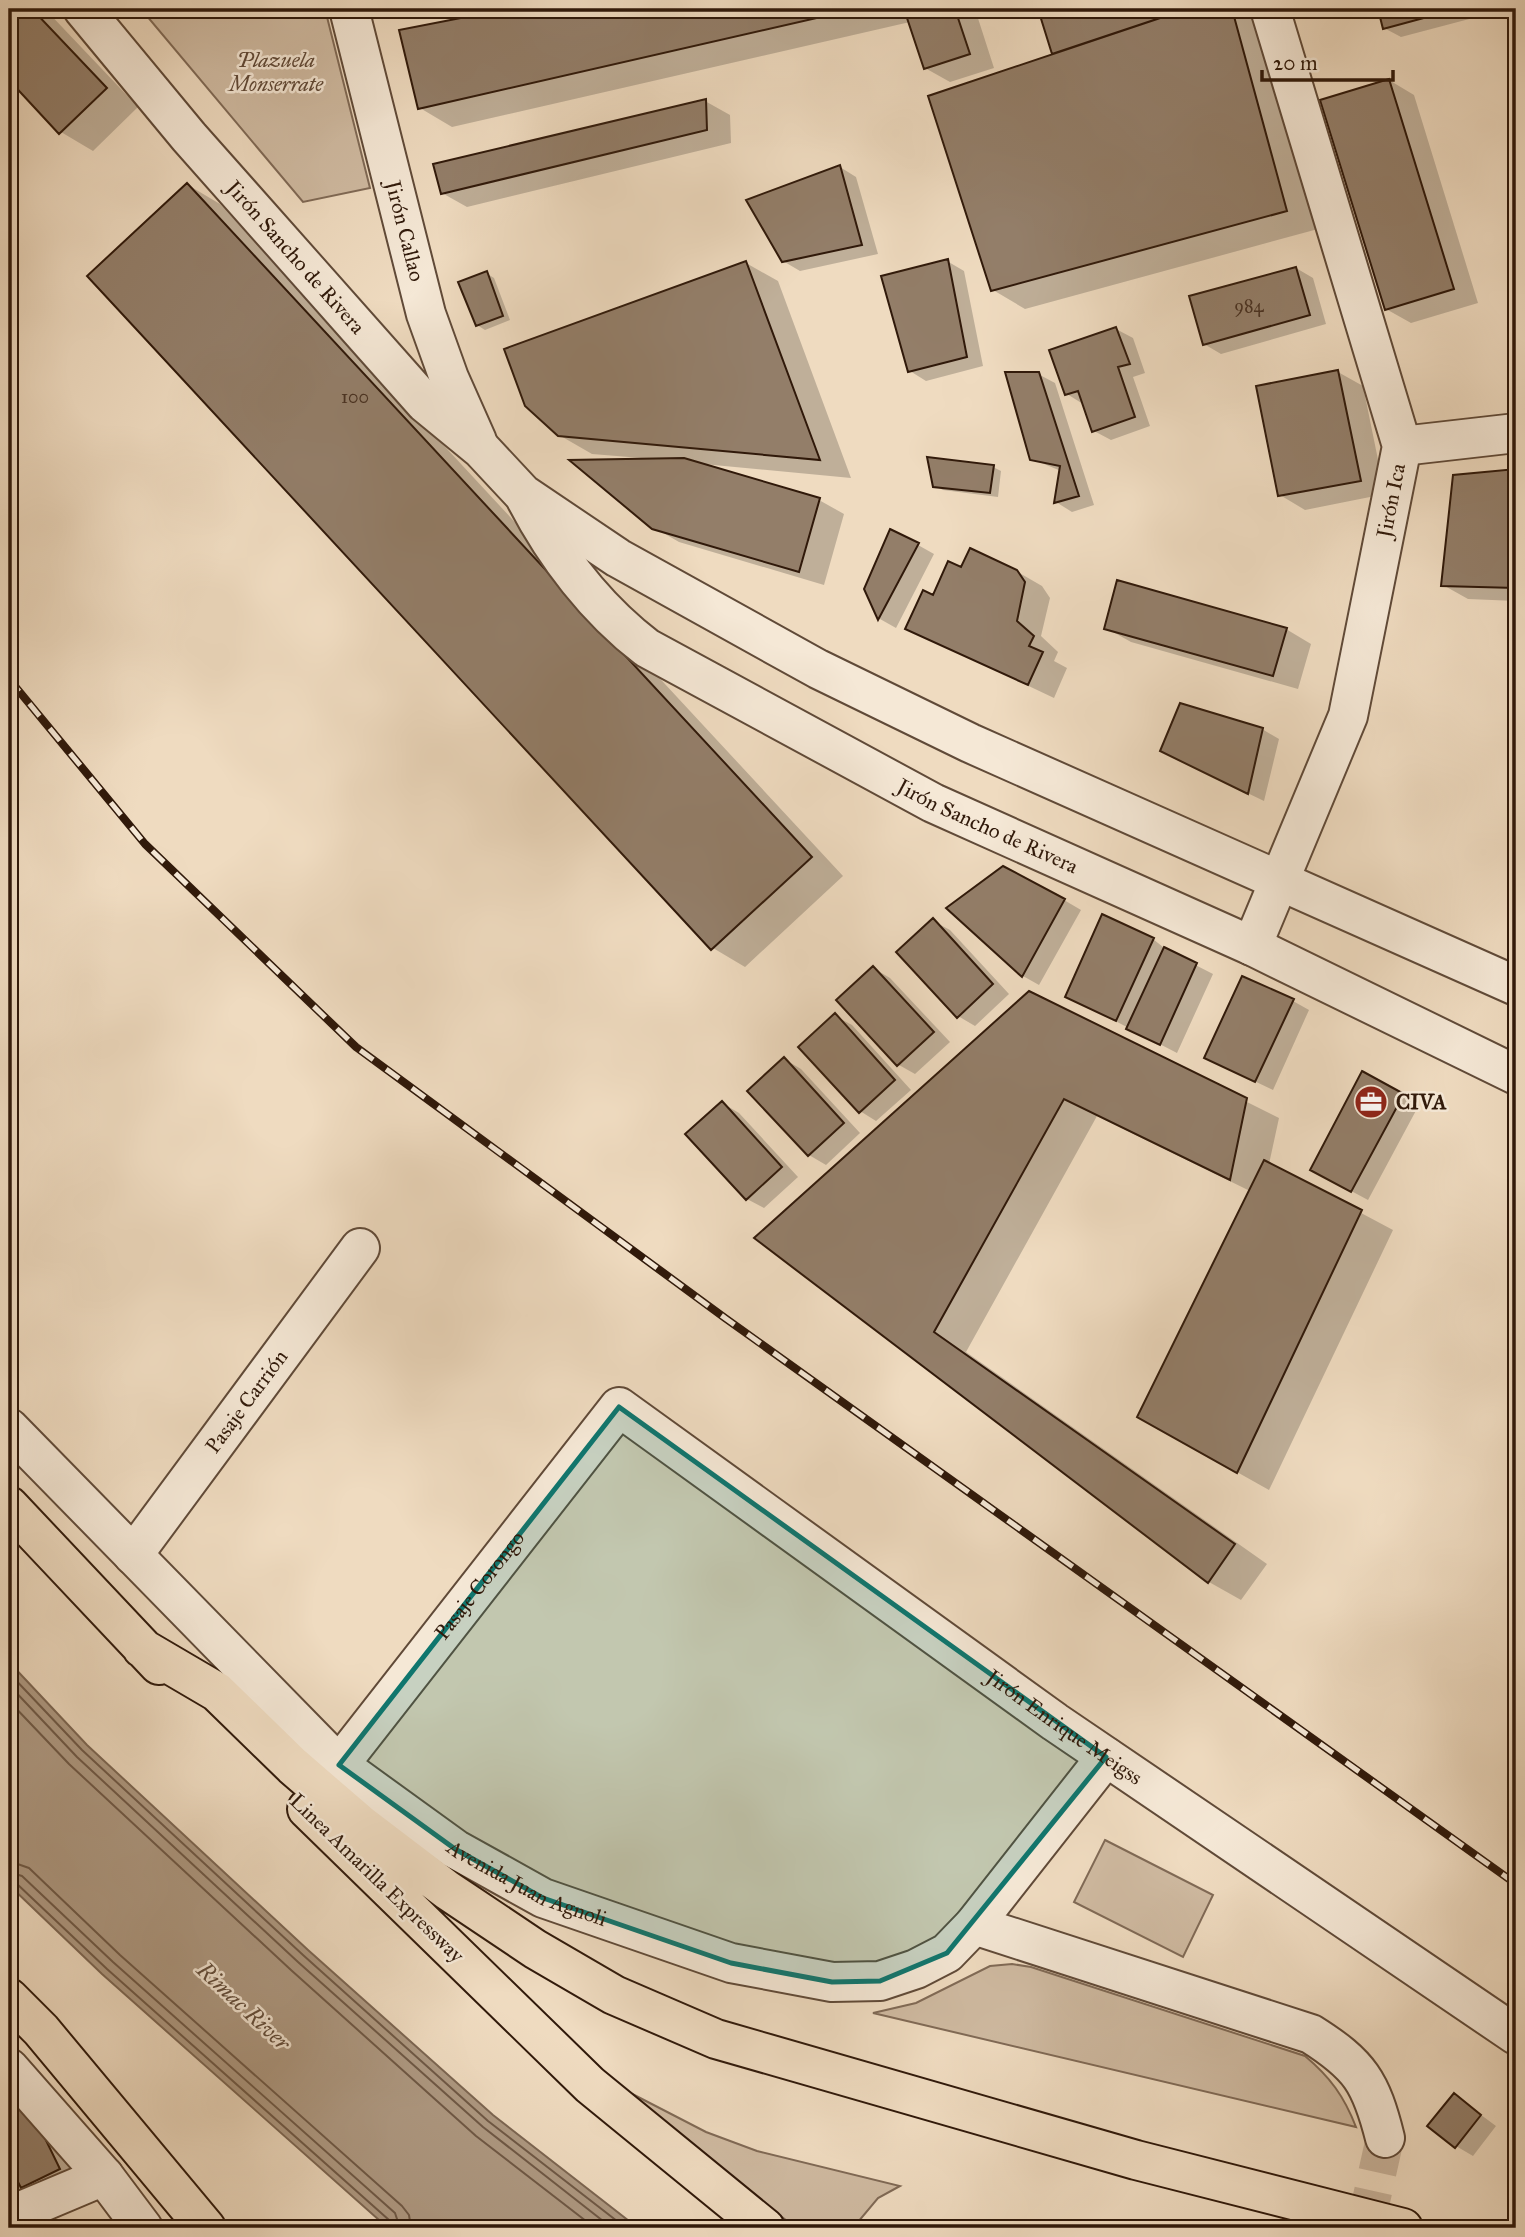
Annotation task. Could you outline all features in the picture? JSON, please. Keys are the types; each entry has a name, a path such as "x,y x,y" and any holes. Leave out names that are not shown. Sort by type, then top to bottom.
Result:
{"highway":[{"name":"Linea Amarilla Expressway","path":"9,1506 142,1648 590,2085 765,2228"},
{"path":"142,1648 218,1692 293,1766 359,1823 447,1890 535,1949 614,1995 716,2039 1136,2160 1403,2228"},
{"path":"9,1997 41,2030 206,2228"}],"street":[{"name":"Jirón Sancho de Rivera","path":"83,9 189,137 425,403 481,449 523,494 618,558 818,668 970,743 1516,986"},
{"name":"Jirón Callao","path":"349,9 426,314 449,378 481,449"},
{"name":"Jirón Ica","path":"1252,946 1348,716 1402,446 1270,9"},
{"path":"1402,446 1516,433"},
{"name":"Jirón Sancho de Rivera","path":"523,494 558,555 613,618 647,648 933,803 1252,946 1516,1075"},
{"name":"Pasaje Carrión","path":"133,1555 360,1248"},
{"name":"Jirón Enrique Meigss","path":"620,1407 1106,1757 1516,2035"},
{"name":"Pasaje Corongo","path":"339,1765 620,1407"},
{"name":"Avenida Juan Agnoli","path":"9,1428 339,1765 455,1849 543,1898 731,1963 831,1982 880,1981 916,1969 947,1952 974,1925 1106,1757"},
{"path":"974,1925 1311,2034 1345,2055 1364,2080 1385,2138"},
{"path":"9,2068 104,2176 143,2228"},
{"path":"9,2216 104,2176"}],"highlighted area":[{"path":"619,1407 1106,1757 947,1953 880,1981 832,1982 731,1963 543,1898 455,1849 339,1765"}],"green space":[{"name":"Plazuela Monserrate","path":"141,9 325,9 370,188 303,202"},
{"path":"1105,1840 1213,1895 1183,1957 1074,1902"},
{"path":"1012,1964 1031,1967 1305,2056 1335,2088 1356,2127 873,2013 916,2003 990,1966"},
{"path":"613,2084 706,2132 757,2151 900,2186 878,2198 853,2228 796,2228"}],"water":[{"name":"Rimac River","path":"9,1662 87,1745 308,1950 493,2115 638,2228 388,2228 102,1974 9,1885"}],"building":[{"path":"9,9 32,9 107,88 59,134 9,80"},
{"path":"507,9 856,9 418,109 399,30"},
{"path":"904,9 955,9 970,54 924,69"},
{"path":"1038,9 1187,9 1052,54"},
{"path":"1187,9 1232,9 1287,211 991,291 928,96"},
{"path":"1378,9 1457,9 1383,29"},
{"path":"1389,79 1454,289 1385,310 1320,100"},
{"path":"706,99 707,130 441,194 433,164"},
{"path":"840,165 862,245 782,262 746,200"},
{"path":"187,183 812,857 711,950 87,276"},
{"path":"948,259 967,357 908,372 881,276"},
{"path":"746,261 820,460 558,436 525,406 504,349"},
{"path":"1296,267 1310,315 1203,345 1189,296"},
{"path":"487,271 503,316 476,326 458,282"},
{"path":"1116,327 1130,364 1118,367 1135,417 1092,432 1078,391 1065,395 1049,350"},
{"path":"1338,370 1361,481 1278,496 1256,386"},
{"path":"1005,372 1039,372 1079,496 1054,503 1060,466 1030,460"},
{"path":"927,457 994,465 990,493 933,487"},
{"path":"684,458 820,498 799,572 652,529 569,460"},
{"path":"1516,469 1516,588 1441,586 1453,475"},
{"path":"890,529 919,543 878,620 864,589"},
{"path":"970,548 1017,570 1025,582 1017,621 1034,636 1029,646 1043,652 1028,685 905,629 923,590 933,595 948,561 961,567"},
{"path":"1117,580 1287,628 1273,676 1104,629"},
{"path":"1180,703 1263,728 1248,794 1160,751"},
{"path":"1003,866 1065,899 1022,977 946,908"},
{"path":"1102,914 1154,938 1116,1021 1065,997"},
{"path":"933,918 993,984 957,1018 896,952"},
{"path":"1164,947 1197,963 1160,1045 1126,1029"},
{"path":"873,966 934,1032 897,1066 836,1000"},
{"path":"1242,976 1294,999 1255,1082 1204,1058"},
{"path":"1029,991 1247,1098 1230,1180 1064,1099 934,1332 1235,1544 1208,1583 754,1238"},
{"path":"835,1013 895,1080 859,1113 798,1047"},
{"path":"784,1057 844,1123 808,1156 747,1091"},
{"path":"1362,1071 1404,1094 1351,1192 1310,1170"},
{"path":"722,1101 782,1167 746,1200 685,1134"},
{"path":"1264,1160 1362,1210 1237,1473 1137,1417"},
{"path":"22,2091 60,2169 21,2188 9,2164 9,2098"},
{"path":"1454,2093 1481,2115 1455,2148 1427,2126"}],"tunnel":[{"path":"1365,2228 1385,2138"}],"railway":[{"path":"9,679 145,844 356,1047 725,1318 1516,1884"}],"place":[{"name":"CIVA","path":"1371,1102"}]}
